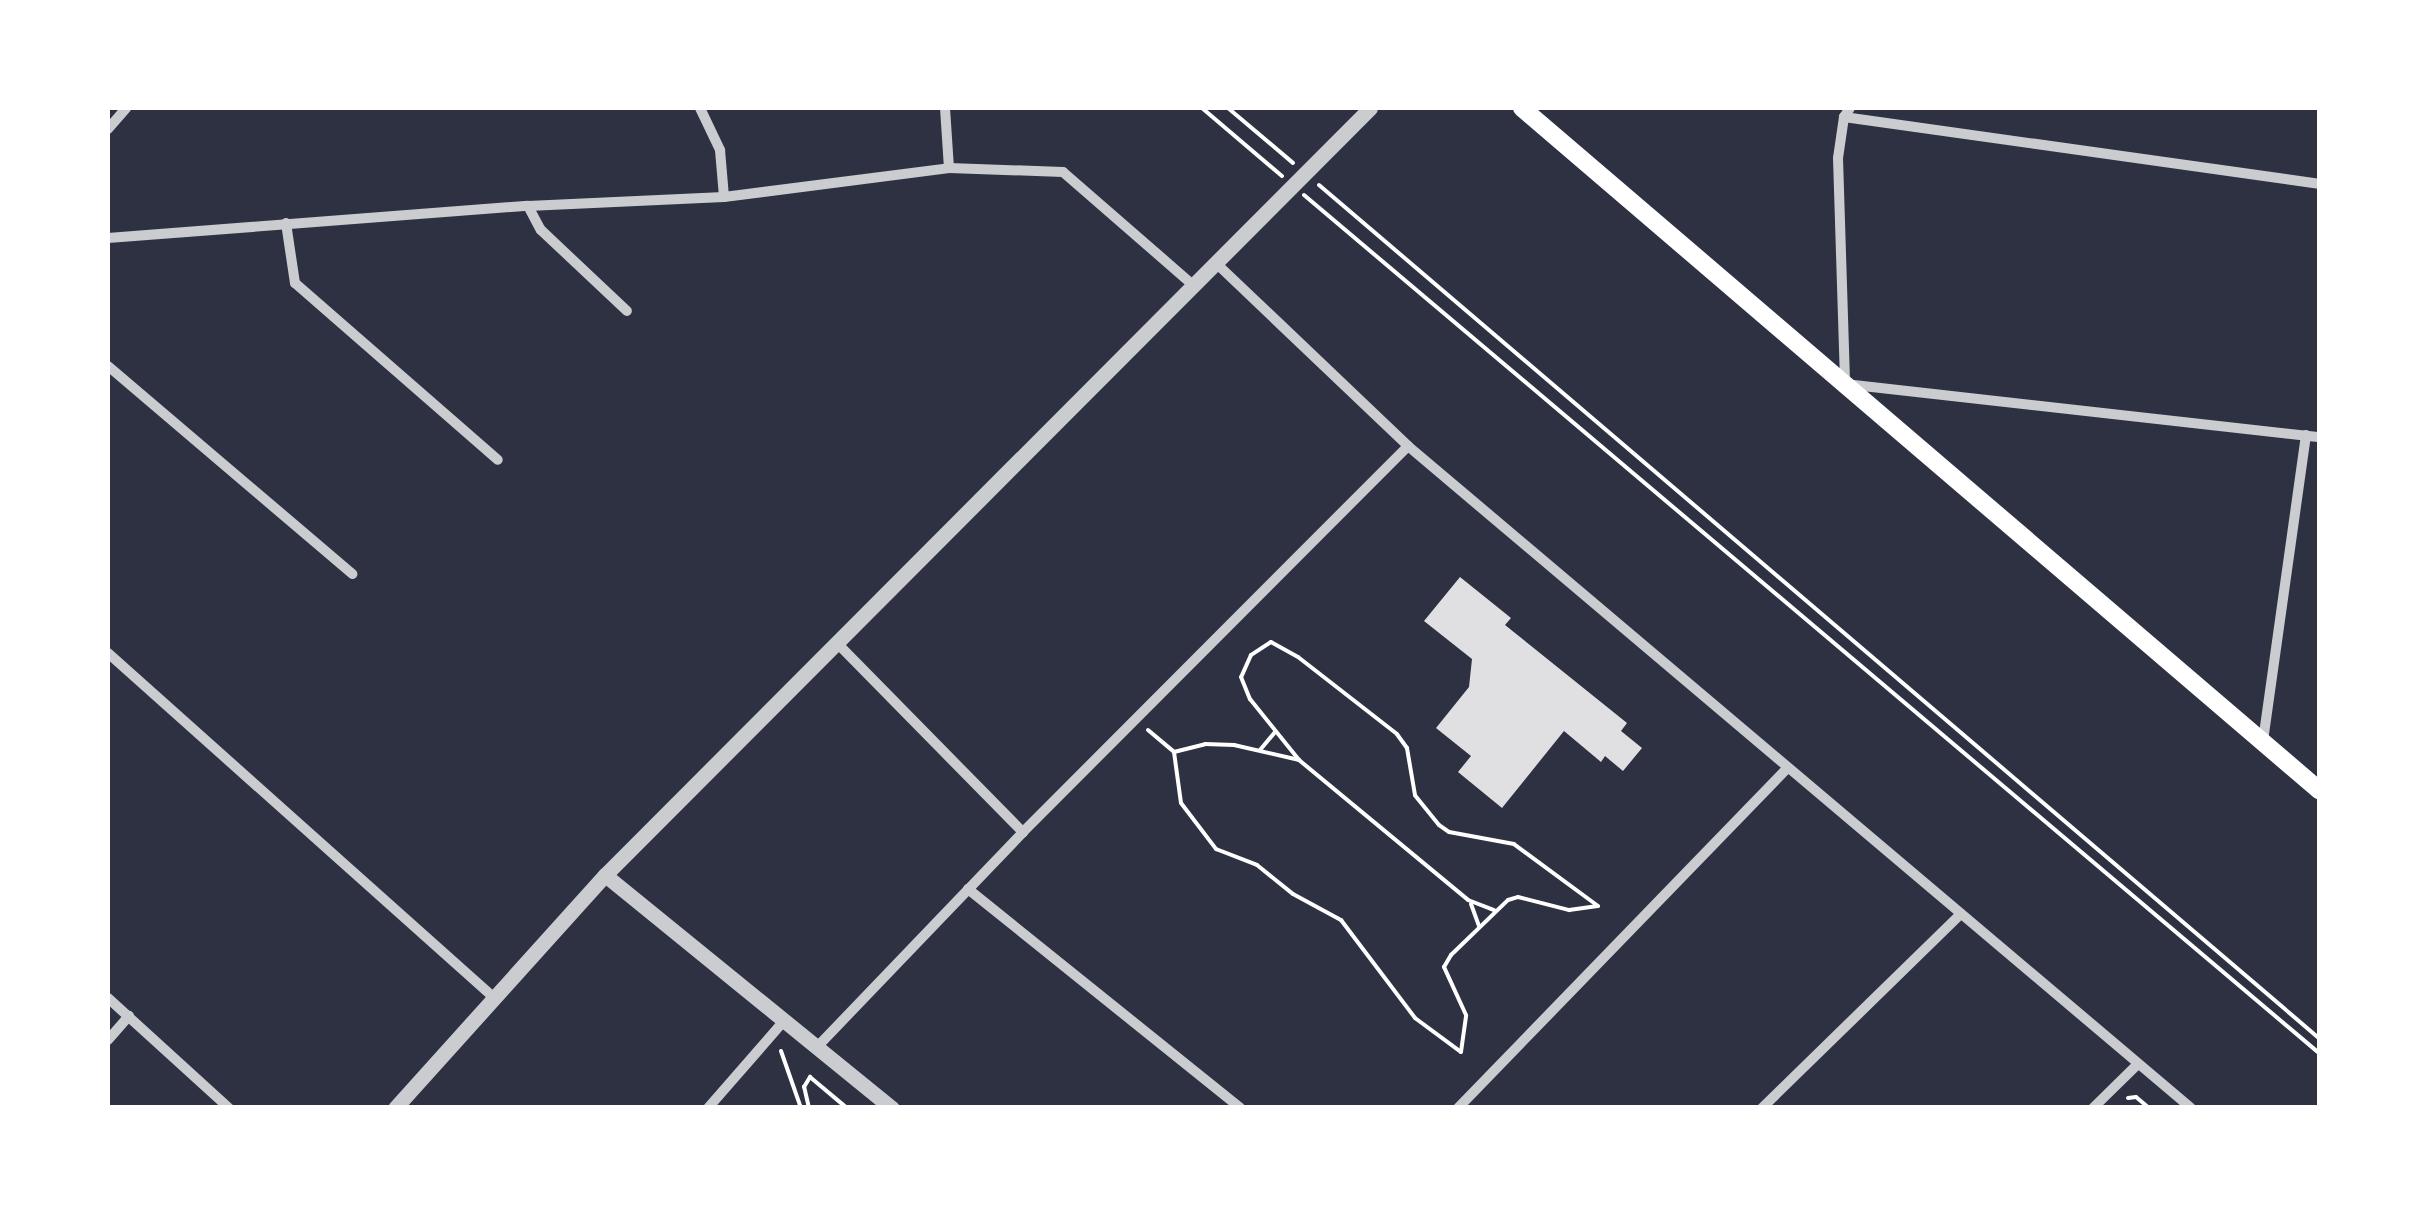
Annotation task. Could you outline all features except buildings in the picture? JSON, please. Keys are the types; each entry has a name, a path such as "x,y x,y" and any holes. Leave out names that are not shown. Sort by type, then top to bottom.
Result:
{"main road":[{"path":"1522,108 2320,790"}],"street":[{"path":"108,129 126,108"},
{"path":"700,108 720,150 724,197"},
{"path":"945,108 949,168"},
{"path":"395,1108 605,875 1218,265 1370,108"},
{"path":"2320,184 1847,112 1838,158 1846,384 2320,436"},
{"path":"108,238 528,206 724,197 949,168 1063,172 1195,287"},
{"path":"528,206 541,230 626,310"},
{"path":"286,223 295,284 498,460"},
{"path":"1218,265 1408,446 2191,1108"},
{"path":"108,366 352,574"},
{"path":"2263,742 2306,435"},
{"path":"818,1046 1023,832 1408,446"},
{"path":"836,642 1023,832"},
{"path":"108,653 492,996"},
{"path":"1458,1108 1786,769"},
{"path":"605,875 892,1108"},
{"path":"968,889 1240,1108"},
{"path":"1762,1108 1960,915"},
{"path":"108,998 229,1108"},
{"path":"108,1040 128,1016"},
{"path":"708,1108 784,1020"},
{"path":"2093,1108 2138,1064"}],"path":[{"path":"1202,108 1300,180 2320,1039"},
{"path":"1228,108 1300,180 2320,1054"},
{"path":"1136,720 1174,752 1180,803 1216,849 1258,865 1293,894 1340,920 1415,1018 1462,1052 1466,1015 1444,967 1479,926 1496,910 1518,898 1570,910 1598,906 1514,844 1449,832 1439,825 1415,794 1407,748 1397,734 1298,657 1271,642 1250,656 1242,677 1250,699 1299,760 1468,900 1496,910"},
{"path":"1260,750 1274,732"},
{"path":"1174,752 1205,744 1260,750 1299,760"},
{"path":"1468,900 1479,926"},
{"path":"776,1037 801,1108"},
{"path":"809,1108 804,1087 810,1078 847,1108"},
{"path":"2117,1108 2131,1096 2149,1108"}]}
